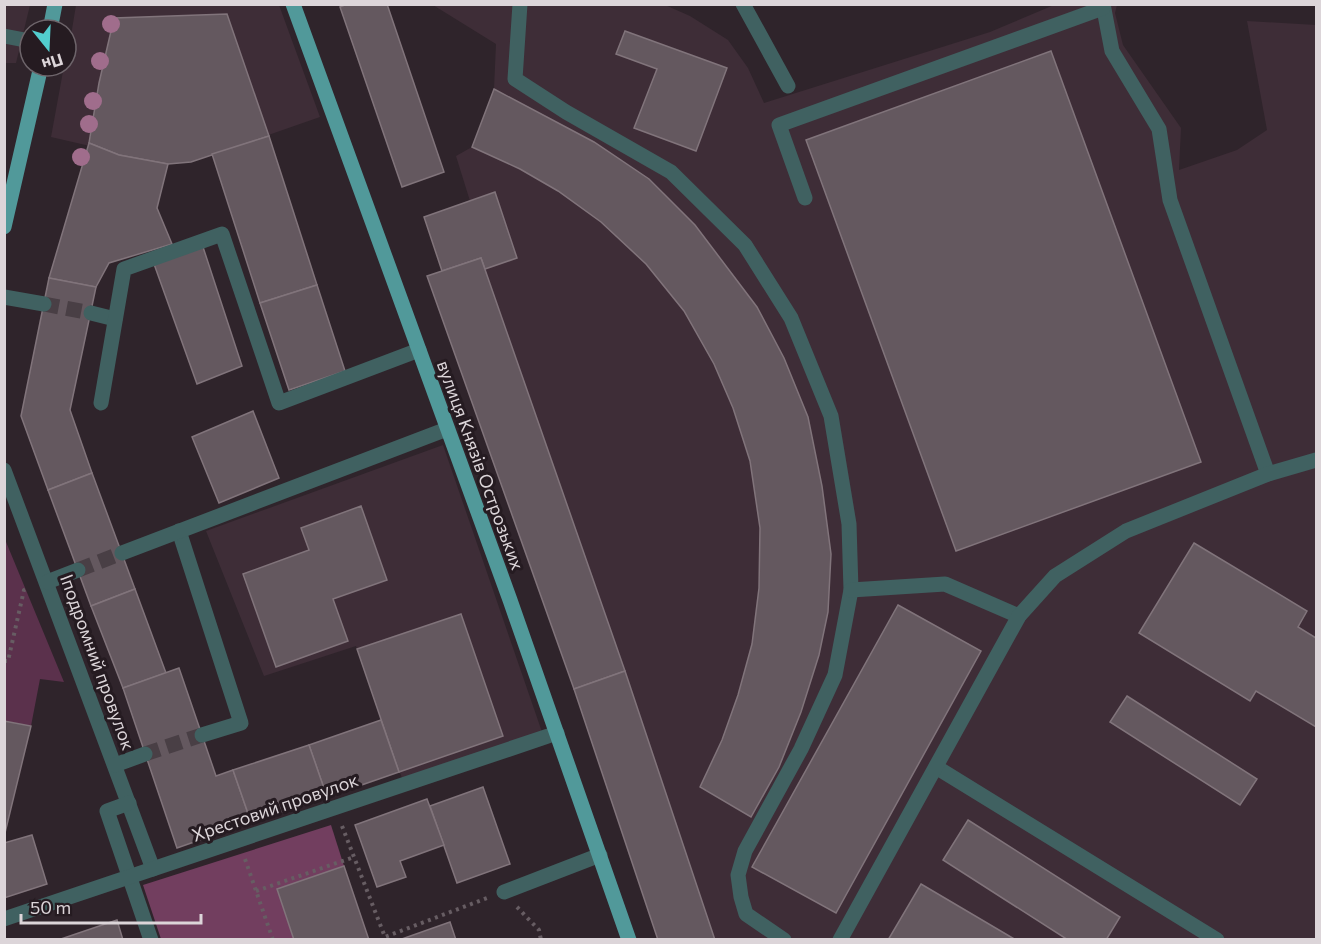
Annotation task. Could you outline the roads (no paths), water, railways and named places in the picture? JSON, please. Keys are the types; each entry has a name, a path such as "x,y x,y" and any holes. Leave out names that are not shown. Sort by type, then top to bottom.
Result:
{"main road":[{"name":"вулиця Князів Острозьких","path":"293,4 557,733 629,939"},
{"path":"4,227 38,78"}],"street":[{"path":"520,4 515,79 566,112 671,172 745,246 791,318 831,416 849,524 851,590 836,675 801,749 745,851 738,875 746,914 784,939"},
{"path":"743,4 788,86"},
{"path":"805,198 779,125 1103,6 1112,51 1159,129 1170,200 1268,474"},
{"path":"101,403 124,269 222,234 279,404 419,350"},
{"path":"4,297 44,304"},
{"path":"91,313 116,319"},
{"path":"122,553 447,429"},
{"path":"840,939 1019,616 1055,576 1126,531 1268,474 1317,460"},
{"name":"Іподромний провулок","path":"4,470 40,585 115,765 153,869"},
{"path":"179,531 241,723 202,735"},
{"path":"40,585 78,570"},
{"path":"851,590 945,584 1019,616"},
{"name":"Хрестовий провулок","path":"4,919 557,733"},
{"path":"115,765 146,754"},
{"path":"936,767 1217,939"},
{"path":"129,803 107,811 151,939"},
{"path":"504,892 600,855"}],"tunnel":[{"path":"44,304 91,313"},
{"path":"78,570 122,553"},
{"path":"145,754 202,735"}]}
